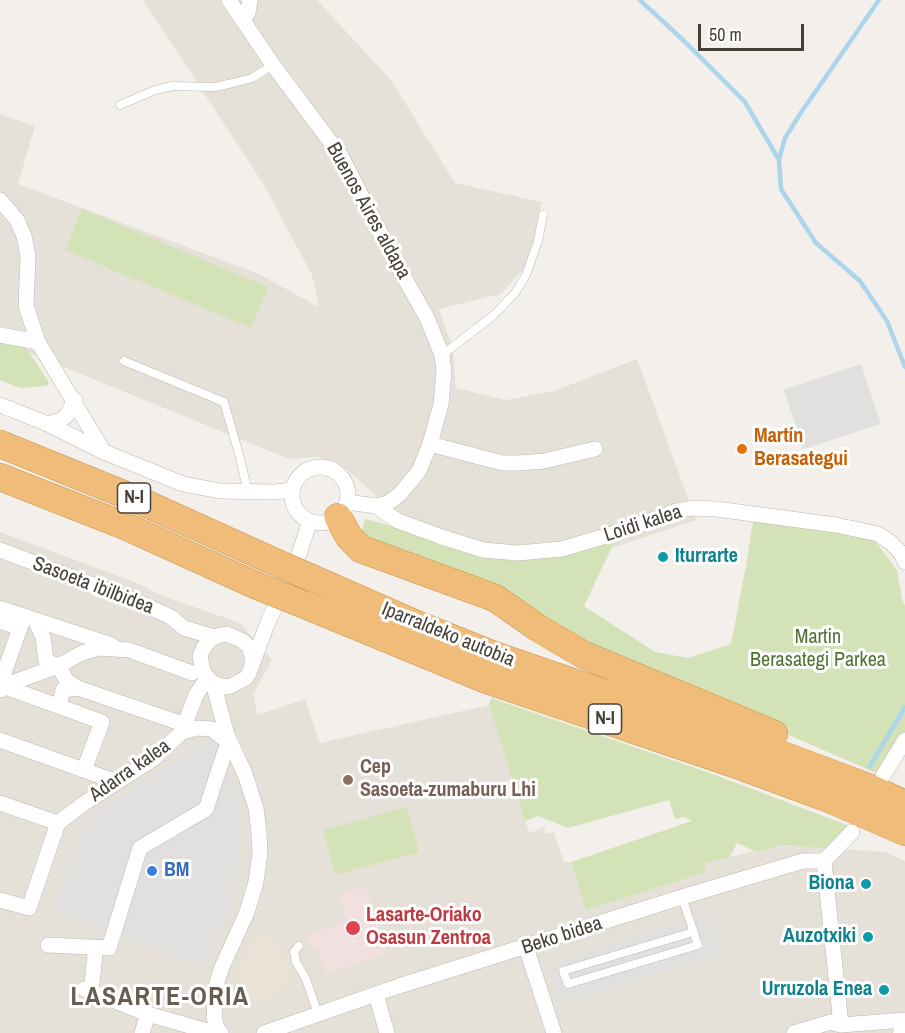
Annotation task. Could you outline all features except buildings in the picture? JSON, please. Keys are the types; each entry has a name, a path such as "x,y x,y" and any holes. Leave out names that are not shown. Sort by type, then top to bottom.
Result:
{"highway":[{"name":"Iparraldeko autobia","path":"0,444 138,500 414,623 495,656 742,740 875,782 905,804"},
{"name":"Iparraldeko autobia","path":"0,477 125,526 255,585 405,648 487,680 743,766 905,832"},
{"path":"343,509 349,537 361,549 495,598 538,628 584,655 759,727 875,782"}],"street":[{"name":"Buenos Aires aldapa","path":"229,0 273,65 342,156 391,254 427,318 442,355 443,388 430,444"},
{"path":"243,20 248,13 250,0"},
{"path":"0,200 17,220 24,236 28,256 26,306 38,342 75,400 104,452"},
{"path":"0,335 38,342"},
{"path":"48,424 61,420 67,415 75,400"},
{"path":"0,405 48,424 104,452 183,484 220,491 292,490"},
{"path":"376,506 388,503 409,484 419,471 430,444 493,460 519,463 554,459 595,449"},
{"path":"326,468 342,478 348,492 343,509 322,523 310,521 298,513 294,505 292,490 304,472 309,469 326,468"},
{"name":"Loidi kalea","path":"343,509 376,506 398,520 442,537 483,550 518,553 562,549 628,529 676,511 692,508 716,509 836,525 878,534 901,553 905,562"},
{"path":"0,608 27,622 129,650 203,674 225,687 231,686 246,678 268,622 298,557 310,521"},
{"name":"Sasoeta ibilbidea","path":"0,550 138,602 171,618 184,628 214,637"},
{"path":"0,621 27,622 43,638 46,661 58,666 67,681 78,688 179,727 212,729 229,749 245,774 256,808 260,853 256,882 247,912 217,982 214,1017 221,1033"},
{"path":"1,687 27,622"},
{"path":"203,674 204,647 214,637 252,632 268,622"},
{"path":"48,945 109,948 141,848 206,809 229,749 220,715 184,628"},
{"path":"234,635 249,647 252,664"},
{"path":"1,687 98,648 129,650"},
{"name":"Adarra kalea","path":"58,823 153,759 179,727 196,695 203,674"},
{"path":"220,715 231,686"},
{"path":"1,687 102,722 84,770"},
{"path":"59,706 63,690 78,688"},
{"path":"0,740 117,782"},
{"path":"875,782 905,740"},
{"path":"0,803 58,823 30,908 0,900"},
{"path":"841,1025 824,861 852,832"},
{"name":"Beko bidea","path":"264,1033 376,994 682,897 802,861 824,861"},
{"path":"94,947 95,955 88,990 148,1014 214,1033"},
{"path":"526,947 554,1033"},
{"path":"376,994 387,1033"},
{"path":"142,1033 148,1014"},
{"path":"794,1033 831,1022 878,1028 905,1020"},
{"path":"900,1033 905,1033"}],"lane":[{"path":"120,105 155,90 172,86 215,87 252,78 273,65"},
{"path":"442,355 494,315 515,293 530,264 538,241 543,215"},
{"path":"124,361 224,402 248,492"},
{"path":"682,897 698,945 568,984 564,971 693,932"},
{"path":"299,946 294,951 296,962 306,979 318,1014"}],"shaded area":[{"path":"143,0 317,0 391,80 455,183 542,202 529,263 501,294 439,309 453,349 456,388 506,400 554,391 637,359 696,520 573,561 433,546 339,463 316,457 289,459 0,341 0,114 35,126 18,184 259,274 319,307 312,275 264,185"},
{"path":"861,364 881,424 803,449 784,390"},
{"path":"0,532 137,583 160,595 240,623 272,660 254,693 257,715 305,699 320,743 489,705 529,833 544,827 546,834 554,832 564,862 708,862 781,845 885,852 905,861 905,1033 0,1033"},
{"path":"213,737 227,764 239,796 241,850 232,903 202,966 53,911 87,817"},
{"name":"Lasarte-Oriako Osasun Zentroa","path":"365,886 387,954 326,974 317,948 312,950 307,935 347,921 338,895"},
{"path":"710,912 722,953 559,1004 547,965"},
{"path":"262,926 299,974 262,1004 257,999 252,1002 233,978"}],"green space":[{"path":"82,209 268,287 251,328 65,250"},
{"path":"0,336 21,343 26,348 49,382 47,386 20,388 0,380"},
{"name":"Martin Berasategi Parkea","path":"365,519 474,547 543,552 608,535 612,547 584,606 655,652 688,658 731,644 753,521 872,537 897,570 905,605 905,736 883,776 568,639 361,533"},
{"path":"491,698 707,772 855,828 836,849 781,845 757,852 737,843 730,857 704,863 706,872 586,910 571,862 692,821 684,817 675,819 669,800 568,828 538,816 525,821 489,705"},
{"path":"407,807 419,852 335,875 323,830"}],"waterway":[{"path":"640,0 745,102 779,160"},
{"path":"879,0 785,138 779,160 781,189 816,243 860,281 887,321 905,367"},
{"path":"870,766 905,707"}],"place":[{"name":"Martín Berasategui","path":"742,449"},
{"name":"Iturrarte","path":"663,557"},
{"name":"Cep Sasoeta-zumaburu Lhi","path":"348,780"},
{"name":"BM","path":"152,871"},
{"name":"Biona","path":"866,884"},
{"name":"Lasarte-Oriako Osasun Zentroa","path":"353,928"},
{"name":"Auzotxiki","path":"868,937"},
{"name":"Urruzola Enea","path":"884,990"}],"district":[{"name":"LASARTE-ORIA","path":"160,998"}]}
